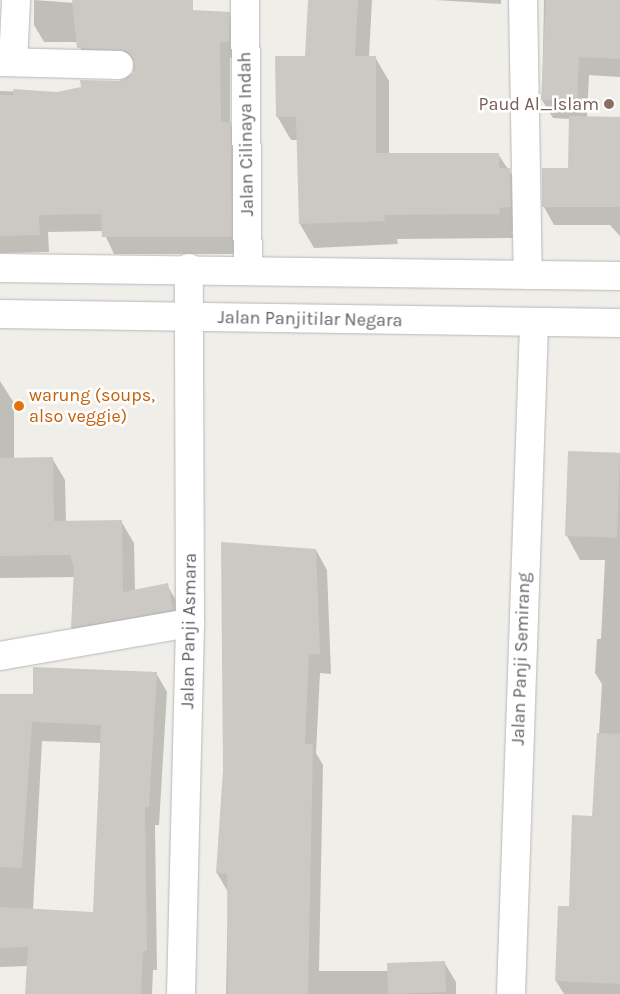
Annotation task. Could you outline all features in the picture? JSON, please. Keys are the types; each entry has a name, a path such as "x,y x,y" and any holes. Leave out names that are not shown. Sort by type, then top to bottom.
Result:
{"street":[{"path":"16,0 7,62 119,65"},
{"name":"Jalan Cilinaya Indah","path":"245,0 248,268"},
{"path":"524,0 528,275"},
{"path":"0,268 248,268 620,276"},
{"name":"Jalan Panji Asmara","path":"181,994 190,623 189,268"},
{"name":"Jalan Panjitilar Negara","path":"0,314 190,316 534,324 620,323"},
{"name":"Jalan Panji Semirang","path":"511,994 534,324"},
{"path":"0,656 190,623"}],"building":[{"path":"72,0 193,0 193,10 230,12 229,42 220,42 221,122 231,122 232,237 102,237 101,214 39,215 40,235 0,236 0,95 13,95 13,89 57,92 81,87 80,80 119,81 133,73 133,58 127,51 77,48"},
{"path":"308,0 358,0 355,56 376,56 376,153 499,153 499,168 510,168 511,207 499,208 500,214 384,215 385,221 299,224 296,117 276,117 275,56 305,56"},
{"path":"546,0 620,0 620,59 579,57 577,102 541,100"},
{"path":"569,116 620,117 620,207 542,207 542,168 568,168"},
{"path":"568,451 620,453 617,538 565,536"},
{"path":"53,457 54,521 122,520 123,592 168,583 173,610 71,628 74,568 70,555 0,556 0,458"},
{"path":"221,542 316,549 320,654 309,654 305,744 313,744 308,994 228,994 227,874 216,873 223,770"},
{"path":"33,667 157,672 149,807 145,807 147,951 143,951 141,994 25,994 28,947 0,948 0,907 93,912 101,725 32,722 22,868 0,867 0,694 33,694"},
{"path":"597,733 620,734 620,984 555,981 558,906 569,906 572,815 592,816"},
{"path":"445,961 446,992 388,994 387,963"}],"place":[{"name":"Paud Al_Islam","path":"609,104"},
{"name":"warung (soups, also veggie)","path":"19,406"}]}
